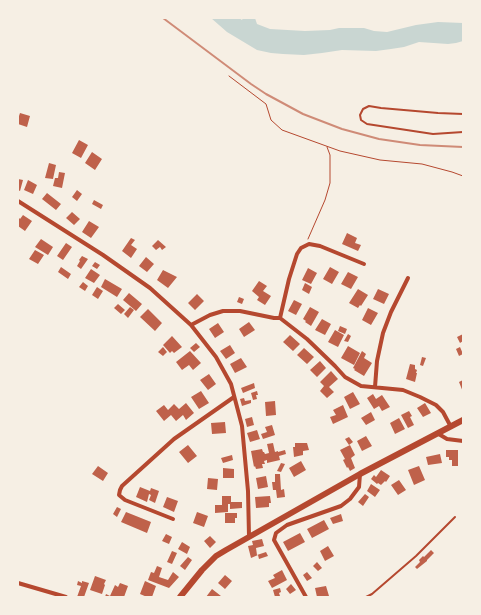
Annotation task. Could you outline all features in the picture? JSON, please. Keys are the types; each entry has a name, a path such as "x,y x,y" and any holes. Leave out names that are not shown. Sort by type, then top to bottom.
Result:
{"main road":[{"path":"180,597 202,570 216,556 360,474 463,420"}],"street":[{"path":"18,201 103,255 150,288 191,325 216,357 231,384 242,426 248,491 249,536"},
{"path":"280,318 289,279 297,254 301,248 309,244 320,246 364,264"},
{"path":"375,387 377,361 383,333 408,278"},
{"path":"191,325 210,315 223,311 240,311 280,318 307,338 345,377 361,386 403,390 420,397 436,405 443,412 450,427"},
{"path":"173,520 125,500 119,495 120,490 122,486 174,439 234,397"},
{"path":"437,433 447,439 463,440"},
{"path":"306,597 274,540 276,533 287,525 341,506 350,499 359,487 360,474"},
{"path":"18,583 66,597"}],"lane":[{"path":"463,114 369,106 362,109 360,115 361,120 367,124 433,134 463,132"},
{"path":"366,597 372,594 416,556 455,517"}],"path":[{"path":"228,76 266,104 271,120 282,130 340,151 380,160 422,164 463,176"},
{"path":"305,246 325,200 330,183 330,155 327,146"}],"shaded area":[{"path":"211,18 239,18 242,20 243,18 255,18 257,24 270,29 305,31 330,30 339,28 364,28 374,31 387,32 416,25 438,22 463,23 463,41 448,44 419,42 404,47 376,51 342,50 304,55 271,53 257,50 227,32"}],"building":[{"path":"20,113 30,116 27,127 18,124"},
{"path":"79,140 88,145 81,158 72,153"},
{"path":"92,152 102,159 95,170 85,163"},
{"path":"49,163 56,165 53,179 45,178"},
{"path":"59,172 65,173 62,188 53,186 55,178 58,178"},
{"path":"18,179 23,180 20,191 18,190"},
{"path":"28,180 37,185 33,194 24,190"},
{"path":"77,190 82,194 77,201 72,197"},
{"path":"47,193 61,204 56,210 42,199"},
{"path":"94,200 103,205 101,209 92,204"},
{"path":"72,212 80,219 74,225 66,218"},
{"path":"23,215 32,221 25,231 18,226 18,217 20,219"},
{"path":"89,221 99,227 91,238 82,232"},
{"path":"347,233 357,238 355,243 361,245 358,251 342,244"},
{"path":"131,238 135,240 131,245 137,249 131,258 122,251"},
{"path":"41,239 53,247 48,255 35,247"},
{"path":"158,240 166,247 162,250 160,247 156,250 152,246"},
{"path":"66,243 72,247 63,260 57,256"},
{"path":"35,250 44,255 38,264 29,259"},
{"path":"82,256 88,259 81,269 77,266"},
{"path":"146,257 154,264 147,272 139,266"},
{"path":"95,262 100,265 97,269 92,266"},
{"path":"61,267 71,274 68,279 58,272"},
{"path":"330,267 339,272 332,284 323,279"},
{"path":"308,268 317,273 311,284 302,280"},
{"path":"91,269 100,275 94,283 85,278"},
{"path":"163,270 177,277 168,288 157,280"},
{"path":"348,272 358,277 351,289 341,284"},
{"path":"105,279 122,289 117,297 101,287"},
{"path":"259,281 267,286 263,291 271,296 265,305 257,300 259,297 252,291"},
{"path":"83,282 88,286 85,291 79,287"},
{"path":"305,283 312,287 309,294 302,290"},
{"path":"97,287 103,291 98,299 92,295"},
{"path":"358,289 368,295 358,308 349,303"},
{"path":"378,289 389,294 384,304 373,299"},
{"path":"129,293 142,304 136,311 123,300"},
{"path":"197,294 204,301 195,310 188,303"},
{"path":"239,297 244,299 242,304 237,302"},
{"path":"294,300 302,304 296,315 288,311"},
{"path":"118,304 125,310 121,314 114,308"},
{"path":"130,307 134,310 128,318 124,314"},
{"path":"310,307 319,312 311,326 303,319"},
{"path":"368,308 378,313 371,325 362,320"},
{"path":"148,309 162,323 155,331 140,317"},
{"path":"322,319 331,324 325,335 315,330"},
{"path":"249,322 255,330 244,337 239,329"},
{"path":"218,323 224,332 215,338 209,329"},
{"path":"340,326 347,329 345,334 338,331"},
{"path":"335,330 344,335 338,347 328,342"},
{"path":"348,334 351,336 348,342 344,341"},
{"path":"463,334 463,341 460,343 457,337"},
{"path":"290,335 300,344 293,351 283,342"},
{"path":"172,336 182,347 174,353 172,351 170,353 163,345"},
{"path":"196,343 200,347 194,352 190,348"},
{"path":"230,345 235,353 226,359 220,351"},
{"path":"348,346 360,353 354,365 341,358"},
{"path":"163,347 167,352 163,356 158,352"},
{"path":"460,347 463,354 459,356 456,349"},
{"path":"304,348 314,357 307,364 297,355"},
{"path":"190,351 201,363 193,370 189,365 182,370 176,362"},
{"path":"362,351 366,354 364,358 372,363 364,376 353,368"},
{"path":"422,357 426,358 423,366 420,365"},
{"path":"241,358 247,367 235,373 230,364"},
{"path":"320,361 326,368 317,377 310,370"},
{"path":"410,364 415,365 415,369 417,370 415,382 406,379"},
{"path":"331,371 338,379 329,387 334,392 327,398 320,391 324,386 320,382"},
{"path":"209,374 216,384 208,390 200,380"},
{"path":"463,380 463,392 459,382"},
{"path":"254,383 255,388 243,393 241,388"},
{"path":"201,391 209,403 199,409 191,397"},
{"path":"257,391 257,399 253,400 251,393"},
{"path":"353,392 360,404 350,409 344,397"},
{"path":"373,394 376,399 382,395 390,407 382,411 379,406 374,409 367,398"},
{"path":"244,398 245,401 251,400 251,403 242,406 240,399"},
{"path":"275,401 276,415 266,416 265,402"},
{"path":"186,403 194,413 186,420 183,415 176,421 171,415 164,421 156,411 164,405 168,410 174,404 179,409"},
{"path":"425,403 431,413 423,417 417,408"},
{"path":"343,405 348,417 333,424 330,417 336,415 333,410"},
{"path":"409,411 414,425 408,428 401,415"},
{"path":"371,412 375,420 366,425 361,418"},
{"path":"252,417 254,425 247,427 245,419"},
{"path":"399,418 405,429 395,434 390,423"},
{"path":"225,422 226,433 212,434 211,423"},
{"path":"272,425 275,435 263,439 261,434 267,432 265,427"},
{"path":"257,430 260,439 250,442 247,433"},
{"path":"366,436 372,446 362,451 357,441"},
{"path":"349,437 353,442 349,445 345,439"},
{"path":"273,443 275,452 285,450 286,454 279,456 280,460 267,463 267,460 264,461 265,464 262,464 263,468 256,469 255,466 254,467 251,451 262,449 265,454 269,453 267,444"},
{"path":"295,443 307,443 309,450 303,451 303,455 294,457 293,447 295,447"},
{"path":"188,445 197,456 188,463 179,452"},
{"path":"350,445 355,455 351,458 355,468 350,471 343,460 345,459 340,450"},
{"path":"446,450 458,450 458,466 452,466 452,460 449,460 449,457 446,457"},
{"path":"440,454 442,463 428,465 426,457"},
{"path":"232,455 233,460 223,463 221,458"},
{"path":"301,461 306,470 294,477 289,468"},
{"path":"281,463 285,464 281,472 277,471"},
{"path":"98,466 108,473 103,481 92,474"},
{"path":"419,466 425,480 414,485 408,470"},
{"path":"223,468 234,469 234,478 223,478"},
{"path":"381,470 390,476 386,482 385,481 381,485 378,483 377,484 371,479 374,475 376,477"},
{"path":"275,474 280,474 281,490 284,489 285,497 277,498 276,490 273,490 272,482 275,482"},
{"path":"266,476 268,487 258,489 256,478"},
{"path":"208,478 218,479 217,490 207,489"},
{"path":"399,480 406,490 398,495 391,485"},
{"path":"371,484 380,490 375,497 367,491"},
{"path":"140,487 150,491 151,488 159,491 155,503 149,500 151,495 149,494 147,502 136,497"},
{"path":"365,494 369,497 363,506 358,502"},
{"path":"222,496 231,496 231,502 242,502 242,508 230,509 230,504 228,504 228,512 215,513 215,505 222,505"},
{"path":"270,496 271,503 269,503 269,507 256,508 255,497"},
{"path":"167,497 178,501 174,512 163,507"},
{"path":"117,507 121,509 117,517 113,514"},
{"path":"126,512 151,522 147,533 121,522"},
{"path":"197,512 208,516 204,527 193,523"},
{"path":"225,513 237,513 235,523 225,523"},
{"path":"341,514 343,521 333,524 330,518"},
{"path":"324,520 329,529 312,538 307,529"},
{"path":"300,533 305,542 288,551 283,542"},
{"path":"166,534 172,537 169,544 162,541"},
{"path":"210,536 216,542 210,548 204,541"},
{"path":"262,539 264,546 256,548 257,555 266,552 268,556 259,559 258,555 251,558 248,546 253,545 252,541"},
{"path":"182,542 190,547 187,554 178,549"},
{"path":"328,546 334,556 325,561 320,551"},
{"path":"431,550 434,553 417,569 415,567 420,562 419,560"},
{"path":"172,551 177,553 172,564 167,562"},
{"path":"188,557 192,560 185,570 180,566"},
{"path":"317,562 322,568 318,571 313,566"},
{"path":"157,566 162,568 159,577 168,580 173,572 179,577 169,588 148,580 151,572 154,573"},
{"path":"282,570 287,580 272,588 268,581 275,578 273,575"},
{"path":"307,572 312,578 307,581 303,575"},
{"path":"225,575 232,581 225,589 218,583"},
{"path":"95,576 106,580 102,594 90,590"},
{"path":"78,581 82,583 82,581 89,583 84,597 77,597 81,586 77,585"},
{"path":"145,581 156,586 152,597 147,597 140,594"},
{"path":"120,583 128,586 124,597 105,597 106,594 110,596 115,585 118,587"},
{"path":"291,584 296,590 290,594 286,589"},
{"path":"326,586 329,596 317,597 315,588"},
{"path":"280,588 280,596 275,597 273,590"},
{"path":"212,589 221,596 206,597"}],"railway":[{"path":"163,18 251,84 303,114 342,129 379,139 420,145 463,147"}]}
